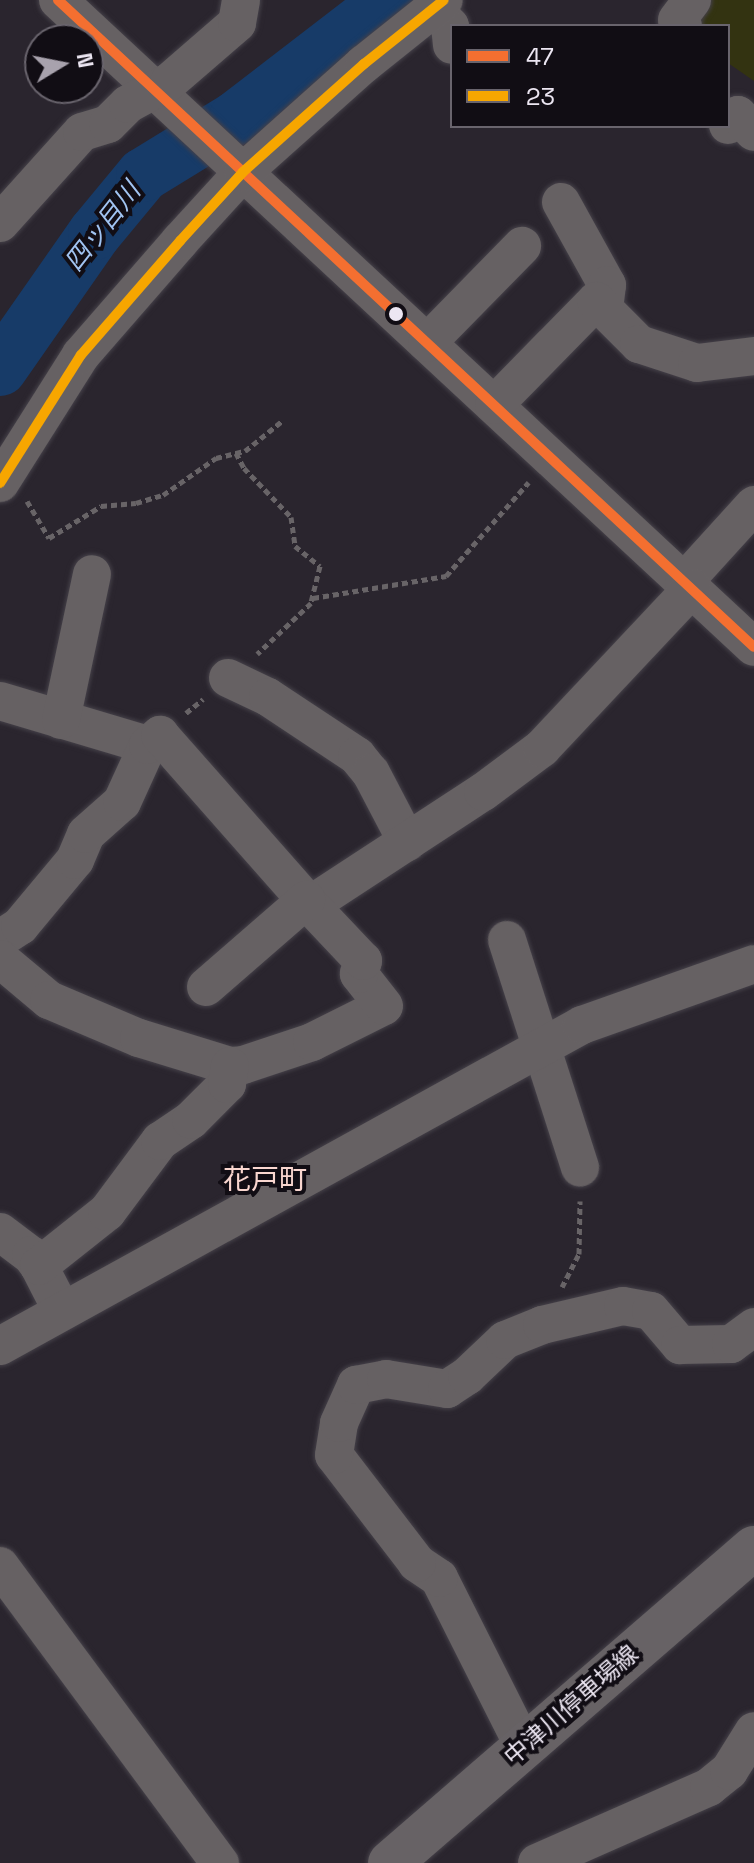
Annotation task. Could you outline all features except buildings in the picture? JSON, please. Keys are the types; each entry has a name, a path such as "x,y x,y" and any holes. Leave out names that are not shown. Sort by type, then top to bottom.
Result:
{"main road":[{"name":"中津川停車場線","path":"411,1856 523,1745 754,1548"}],"street":[{"path":"58,0 754,647"},
{"path":"162,96 169,82 237,23 241,0"},
{"path":"681,24 677,20 692,0"},
{"path":"4,476 81,355 235,164 439,4 450,26"},
{"path":"0,223 82,132 108,124 128,104 162,96"},
{"path":"730,122 738,115 754,132"},
{"path":"561,202 607,285 604,309"},
{"path":"427,343 522,246"},
{"path":"494,405 596,301 639,344 697,363 754,356"},
{"path":"206,987 308,902 407,842 542,748 688,585 754,505"},
{"path":"61,720 92,574"},
{"path":"228,678 268,697 357,756 371,773 407,842"},
{"path":"0,701 61,720 154,740 363,961 359,974 384,1006 312,1042 230,1066 139,1038 49,1000 0,959"},
{"path":"0,939 20,926 75,860 86,834 122,802 154,740"},
{"path":"507,940 580,1168"},
{"path":"0,1346 582,1025 754,964"},
{"path":"39,1266 107,1212 160,1141 191,1120 227,1084 230,1066"},
{"path":"0,1232 31,1255 62,1311"},
{"path":"523,1745 439,1578 417,1563 334,1455 339,1423 356,1385 386,1379 447,1389 467,1376 505,1340 542,1325 623,1306 651,1311 680,1345 731,1344 754,1327"},
{"path":"0,1566 220,1863"},
{"path":"537,1863 709,1787 729,1771 754,1731"}],"path":[{"path":"4,476 49,538 101,506 136,503 163,495 216,458 259,442 282,421"},
{"path":"154,740 296,621 313,598 320,566 295,546 291,517 244,468 236,453"},
{"path":"313,598 446,576 551,458"},
{"path":"542,1325 579,1254 580,1168"}],"shaded area":[{"path":"705,0 754,0 754,81 730,64 730,24 687,24"}],"waterway":[{"name":"四ッ目川","path":"0,369 95,233 143,175 236,118 389,0"}],"transit line":[{"name":"47","path":"58,0 754,647"},
{"name":"23","path":"0,483 81,355 243,172 364,64 444,0"}],"district":[{"name":"花戸町","path":"265,1179"}]}
